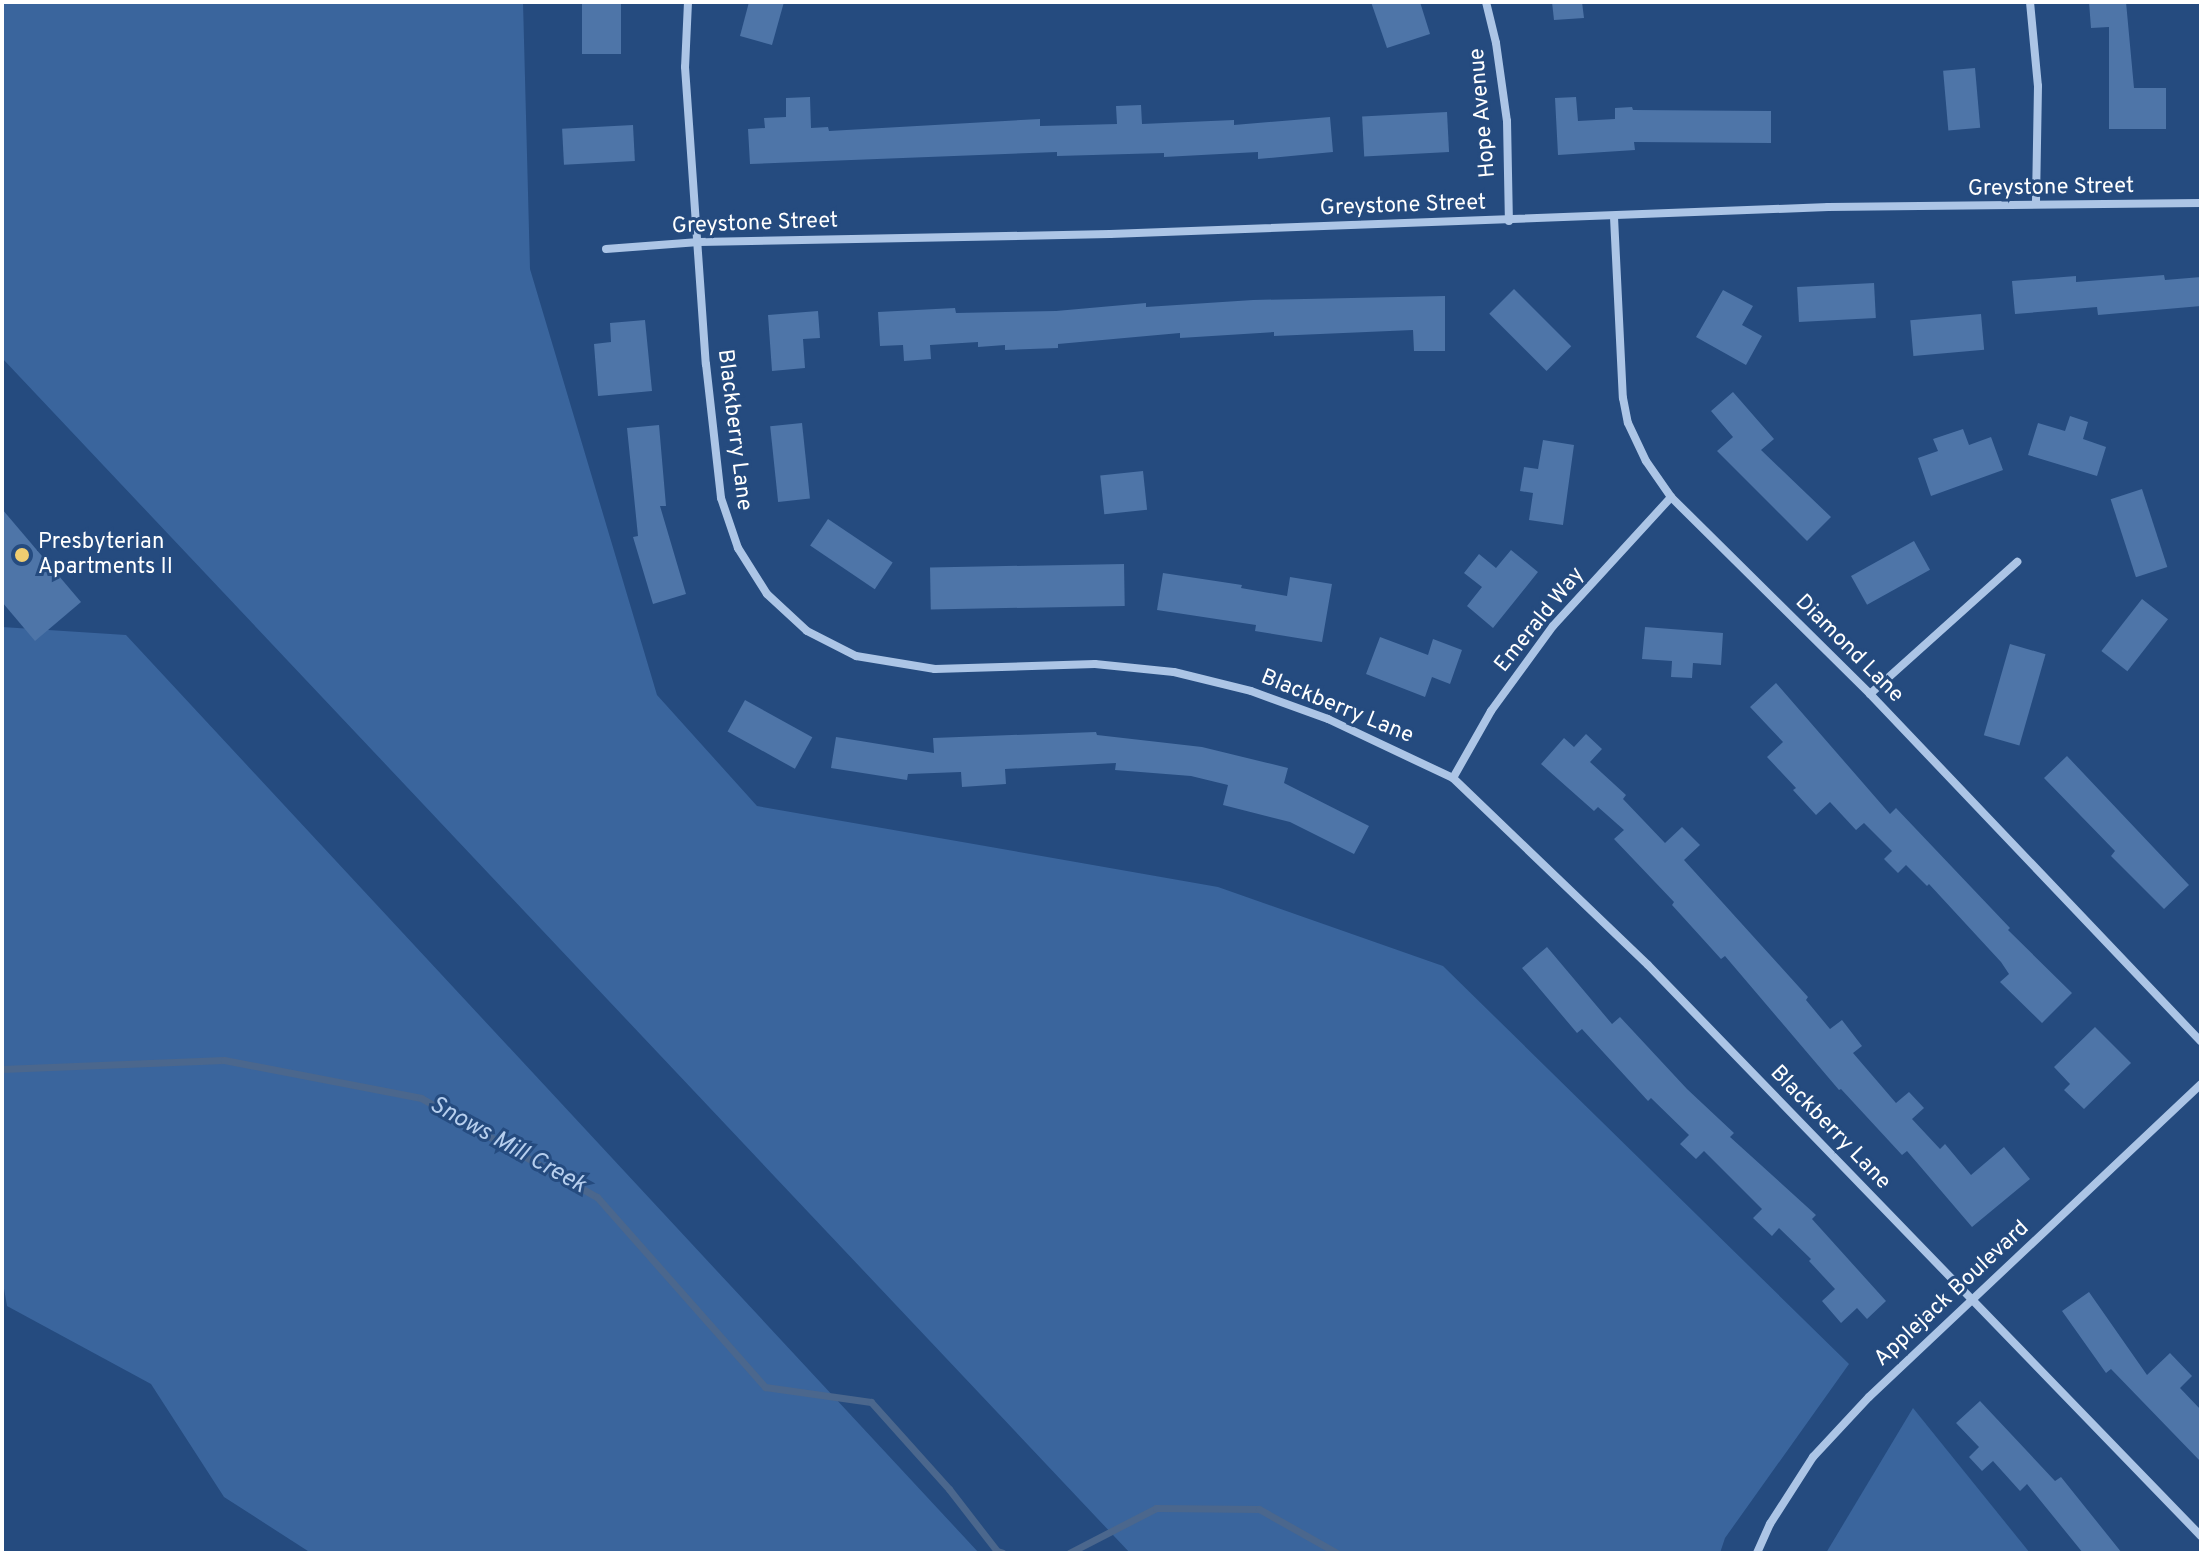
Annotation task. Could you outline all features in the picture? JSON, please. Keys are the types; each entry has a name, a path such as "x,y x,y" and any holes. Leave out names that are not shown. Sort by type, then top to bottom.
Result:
{"street":[{"name":"Blackberry Lane","path":"688,2 685,67 706,364 721,498 728,523 751,572 767,594 807,631 856,656 908,667 1095,664 1174,672 1251,691 1328,719 1453,778 1648,965 2201,1536"},
{"name":"Hope Avenue","path":"1486,2 1496,43 1507,121 1509,221"},
{"path":"2030,2 2038,86 2036,204"},
{"name":"Greystone Street","path":"606,249 699,242 1509,221 1828,207 2201,203"},
{"name":"Diamond Lane","path":"1614,217 1623,398 1628,423 1646,461 1671,497 1870,694 2201,1041"},
{"name":"Emerald Way","path":"1453,778 1491,711 1553,626 1671,497"},
{"path":"1870,694 2017,562"},
{"name":"Applejack Boulevard","path":"1757,1553 1770,1524 1813,1457 1907,1359 1975,1301 2201,1084"}],"shaded area":[{"path":"2,2 523,2 530,269 657,695 757,806 1218,887 1443,966 1849,1364 1725,1538 1720,1553 1130,1553 2,358"},
{"path":"2,627 126,635 979,1553 311,1553 224,1497 151,1384 7,1306 2,1277"},
{"path":"1913,1408 2030,1553 1826,1553"}],"building":[{"path":"582,2 621,2 621,54 582,54"},
{"path":"749,2 784,2 772,45 740,36"},
{"path":"1371,2 1420,2 1430,34 1387,48"},
{"path":"1552,2 1582,2 1584,18 1554,20"},
{"path":"2089,2 2126,2 2134,88 2166,88 2166,129 2109,129 2109,27 2091,28"},
{"path":"1975,68 1980,128 1948,131 1943,71"},
{"path":"810,97 811,128 828,127 829,131 1040,119 1040,126 1117,124 1116,106 1141,105 1142,124 1234,120 1234,125 1330,117 1333,152 1258,159 1258,152 1164,157 1164,153 1057,156 1057,152 750,164 748,129 765,128 764,118 786,117 786,98"},
{"path":"1576,97 1578,121 1615,119 1615,108 1632,107 1633,110 1771,111 1771,143 1634,142 1635,150 1558,155 1555,98"},
{"path":"1447,112 1449,152 1364,156 1362,116"},
{"path":"633,125 635,161 564,165 562,129"},
{"path":"2164,275 2165,280 2201,277 2201,306 2098,315 2097,307 2015,314 2012,281 2076,276 2076,282"},
{"path":"1874,283 1876,318 1799,322 1797,287"},
{"path":"1514,289 1571,346 1547,371 1489,314"},
{"path":"1723,290 1753,306 1742,325 1762,336 1746,365 1696,337"},
{"path":"1445,296 1445,351 1414,351 1413,330 1274,336 1274,332 1180,338 1180,333 1058,344 1058,348 1005,350 1005,345 978,347 978,342 930,345 931,359 904,361 903,345 880,346 878,312 955,308 956,313 1056,311 1146,303 1146,307 1253,300"},
{"path":"818,311 820,338 803,339 805,368 772,371 768,315"},
{"path":"1981,314 1984,350 1913,356 1910,320"},
{"path":"645,320 652,391 598,396 594,344 611,342 610,323"},
{"path":"1733,392 1774,439 1761,450 1831,517 1807,541 1717,451 1733,437 1711,411"},
{"path":"2070,416 2088,422 2083,439 2106,447 2097,476 2028,455 2038,423 2065,431"},
{"path":"802,423 810,499 778,502 770,426"},
{"path":"659,425 666,506 660,506 686,594 653,604 633,537 638,536 627,428"},
{"path":"1963,429 1969,445 1991,437 2003,470 1931,496 1918,458 1938,451 1933,439"},
{"path":"1543,440 1574,445 1563,525 1529,520 1533,493 1520,491 1524,467 1538,469"},
{"path":"1143,471 1147,510 1104,514 1100,475"},
{"path":"2142,489 2167,567 2136,577 2111,499"},
{"name":"Presbyterian Apartments II","path":"2,509 81,602 35,641 2,602"},
{"path":"828,519 893,563 875,589 810,546"},
{"path":"1914,541 1930,570 1867,605 1851,576"},
{"path":"1511,550 1538,572 1493,628 1467,606 1482,587 1464,573 1479,554 1496,568"},
{"path":"1124,564 1125,606 931,609 930,567"},
{"path":"1163,573 1242,585 1241,588 1287,596 1290,577 1332,584 1322,642 1255,631 1256,625 1157,610"},
{"path":"2142,599 2168,619 2127,671 2101,651"},
{"path":"1645,627 1723,633 1721,665 1693,663 1692,678 1671,677 1672,661 1642,659"},
{"path":"1380,637 1428,655 1433,639 1462,650 1450,684 1432,677 1425,697 1366,674"},
{"path":"2010,644 2046,654 2019,746 1984,735"},
{"path":"1776,683 1890,814 1896,808 2010,928 2008,930 2072,993 2042,1023 2000,982 2009,974 2001,962 1929,884 1927,886 1906,865 1898,873 1884,859 1892,851 1864,823 1856,830 1830,802 1816,815 1767,757 1783,742 1750,707"},
{"path":"745,700 812,737 795,769 728,731"},
{"path":"1096,732 1097,735 1202,747 1288,768 1284,783 1369,826 1354,854 1290,822 1223,805 1228,785 1191,776 1115,770 1116,763 1005,769 1006,784 962,787 961,772 908,774 907,780 831,768 836,737 934,753 933,738"},
{"path":"1586,734 1602,749 1590,762 1626,795 1623,799 1665,843 1682,827 1700,845 1684,860 1808,997 1806,1000 1830,1029 1842,1020 1862,1046 1853,1053 1896,1103 1909,1092 1924,1108 1912,1119 1940,1149 1945,1144 1971,1175 2004,1147 2030,1179 1972,1227 1907,1151 1902,1155 1839,1090 1725,956 1721,959 1672,905 1674,902 1614,839 1624,830 1598,807 1594,811 1541,764 1564,738 1574,747"},
{"path":"2067,756 2189,885 2164,909 2111,856 2115,851 2044,778"},
{"path":"1547,947 1612,1024 1620,1017 1687,1089 1734,1133 1730,1137 1816,1215 1812,1219 1886,1301 1867,1319 1857,1308 1841,1323 1822,1301 1835,1289 1809,1261 1811,1259 1779,1228 1772,1236 1753,1218 1762,1209 1704,1151 1696,1159 1680,1144 1689,1135 1651,1098 1648,1101 1582,1029 1577,1033 1522,968"},
{"path":"2095,1027 2131,1063 2084,1109 2064,1090 2070,1084 2054,1067"},
{"path":"2089,1292 2147,1375 2170,1353 2192,1376 2180,1388 2201,1410 2201,1462 2111,1369 2106,1373 2062,1311"},
{"path":"1980,1401 2055,1481 2061,1477 2122,1553 2083,1553 2027,1484 2020,1491 1993,1461 1982,1471 1969,1457 1979,1447 1956,1423"}],"waterway":[{"name":"Snows Mill Creek","path":"2,1069 224,1060 421,1098 597,1197 765,1387 871,1402 949,1489 997,1551 1003,1553"},
{"name":"Snows Mill Creek","path":"1069,1553 1156,1508 1259,1509 1337,1553"}],"place":[{"name":"Presbyterian Apartments II","path":"22,555"}]}
